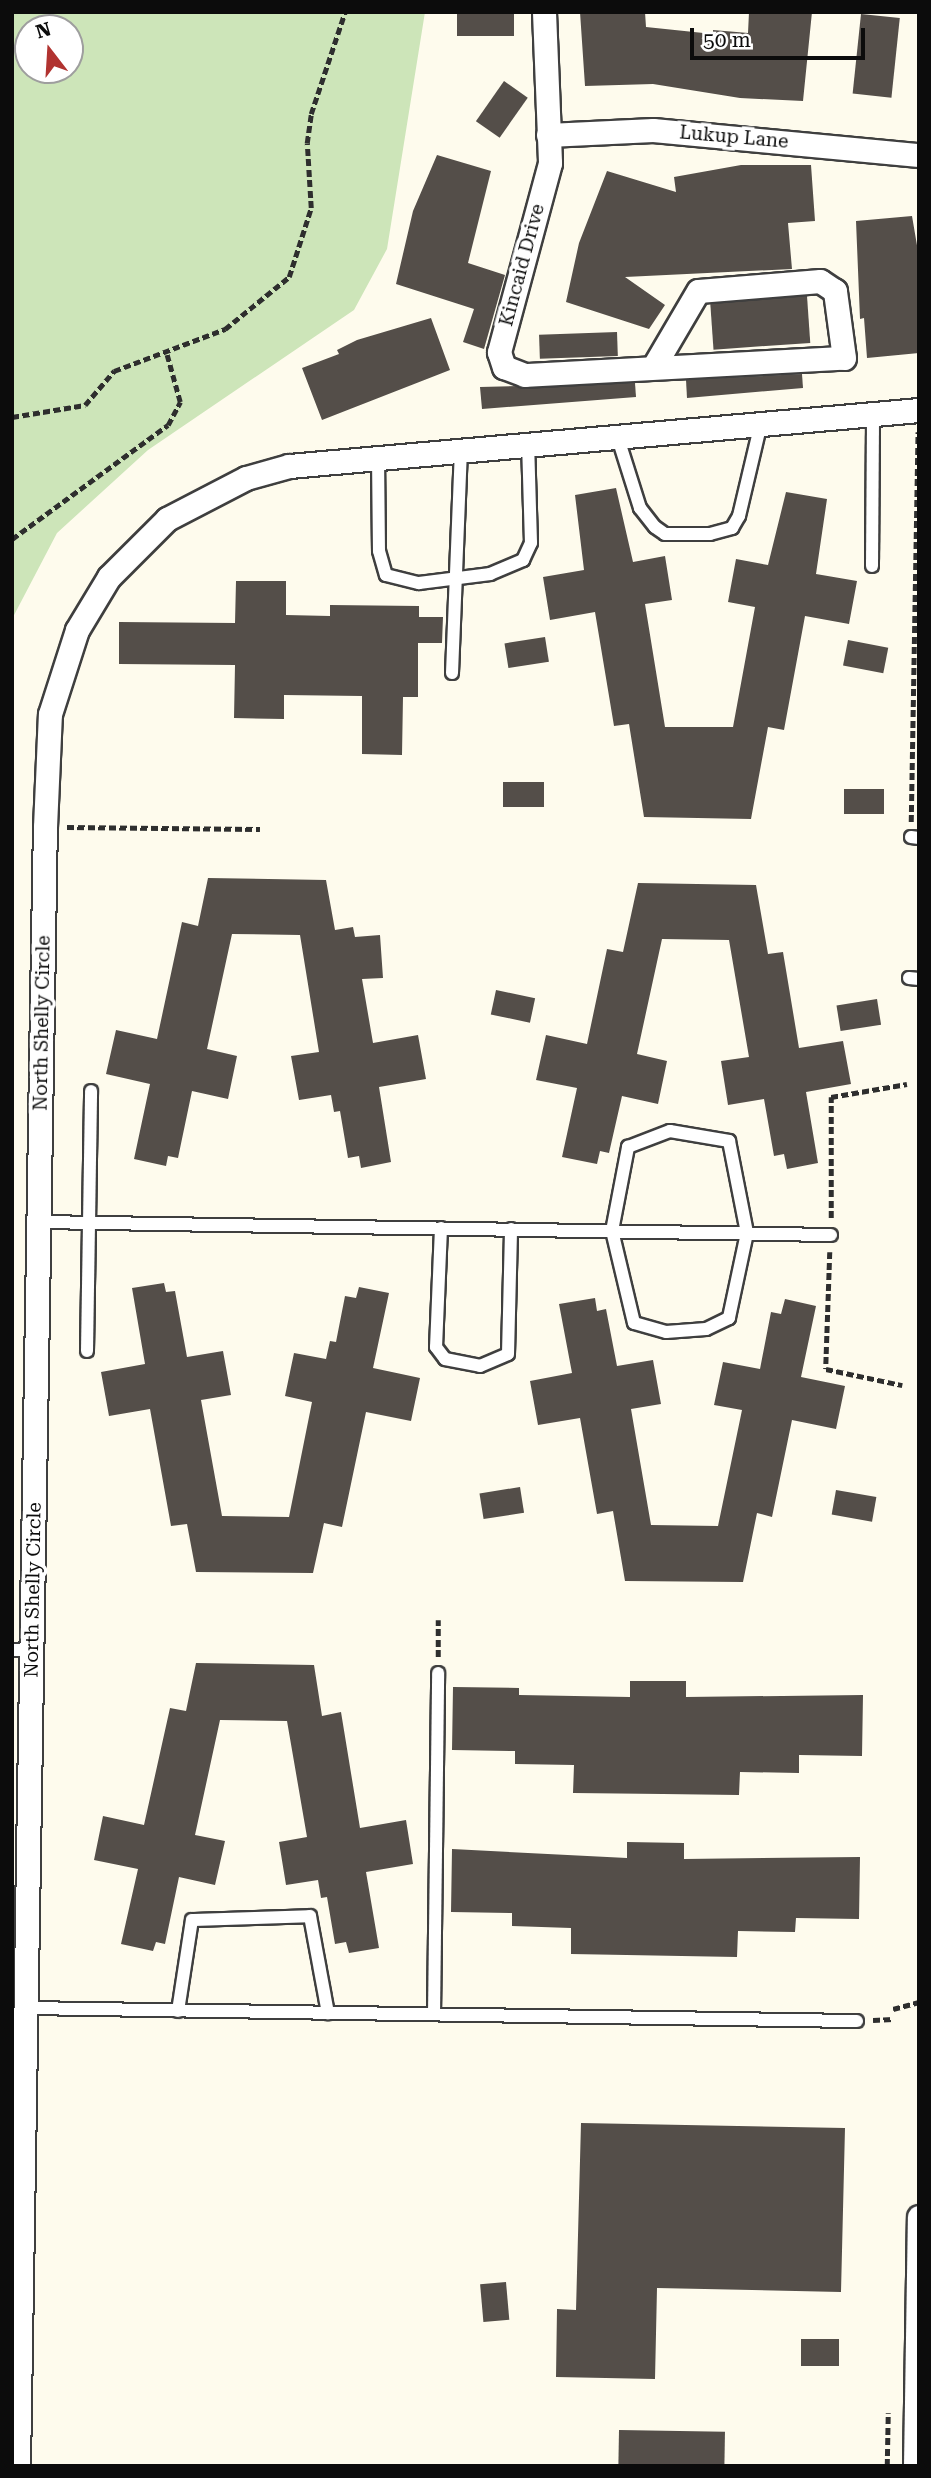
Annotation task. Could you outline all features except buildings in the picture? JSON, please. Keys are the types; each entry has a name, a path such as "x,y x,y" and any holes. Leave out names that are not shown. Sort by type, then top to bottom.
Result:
{"street":[{"name":"Kincaid Drive","path":"544,12 550,163 499,352 504,367 525,375 654,366 844,358 835,291 820,281 698,291 654,366"},
{"name":"Lukup Lane","path":"548,135 653,130 919,155"},
{"name":"North Shelly Circle","path":"19,2466 26,2008 22,1650 39,1222 45,827 50,714 64,660 89,606 130,552 167,519 246,478 289,466 378,456 918,410"},
{"path":"915,2466 919,2217"}],"lane":[{"path":"872,566 873,414"},
{"path":"617,435 640,508 655,527 665,534 710,534 732,528 739,516 761,423"},
{"path":"378,456 380,551 386,575 419,583 490,574 523,560 531,543 528,443"},
{"path":"452,673 453,579 461,448"},
{"path":"88,1351 92,1091"},
{"path":"670,1132 729,1141 747,1233 729,1318 706,1329 666,1332 634,1323 612,1231 628,1147 670,1132"},
{"path":"39,1222 831,1235"},
{"path":"441,1228 436,1346 445,1359 480,1366 508,1354 511,1229"},
{"path":"434,2014 438,1673"},
{"path":"178,2011 192,1920 310,1916 328,2013"},
{"path":"26,2008 857,2021"}],"path":[{"path":"12,418 85,405 114,372 167,355 250,313 289,278 311,208 307,144 311,114 345,12"},
{"path":"12,539 168,425 180,402 167,355"},
{"path":"915,837 918,410"},
{"path":"45,827 260,830"},
{"path":"438,1620 438,1673"},
{"path":"893,2009 919,2002"},
{"path":"887,2466 888,2413"}],"green space":[{"path":"12,12 425,12 387,249 354,310 148,450 57,533 12,619"}]}
